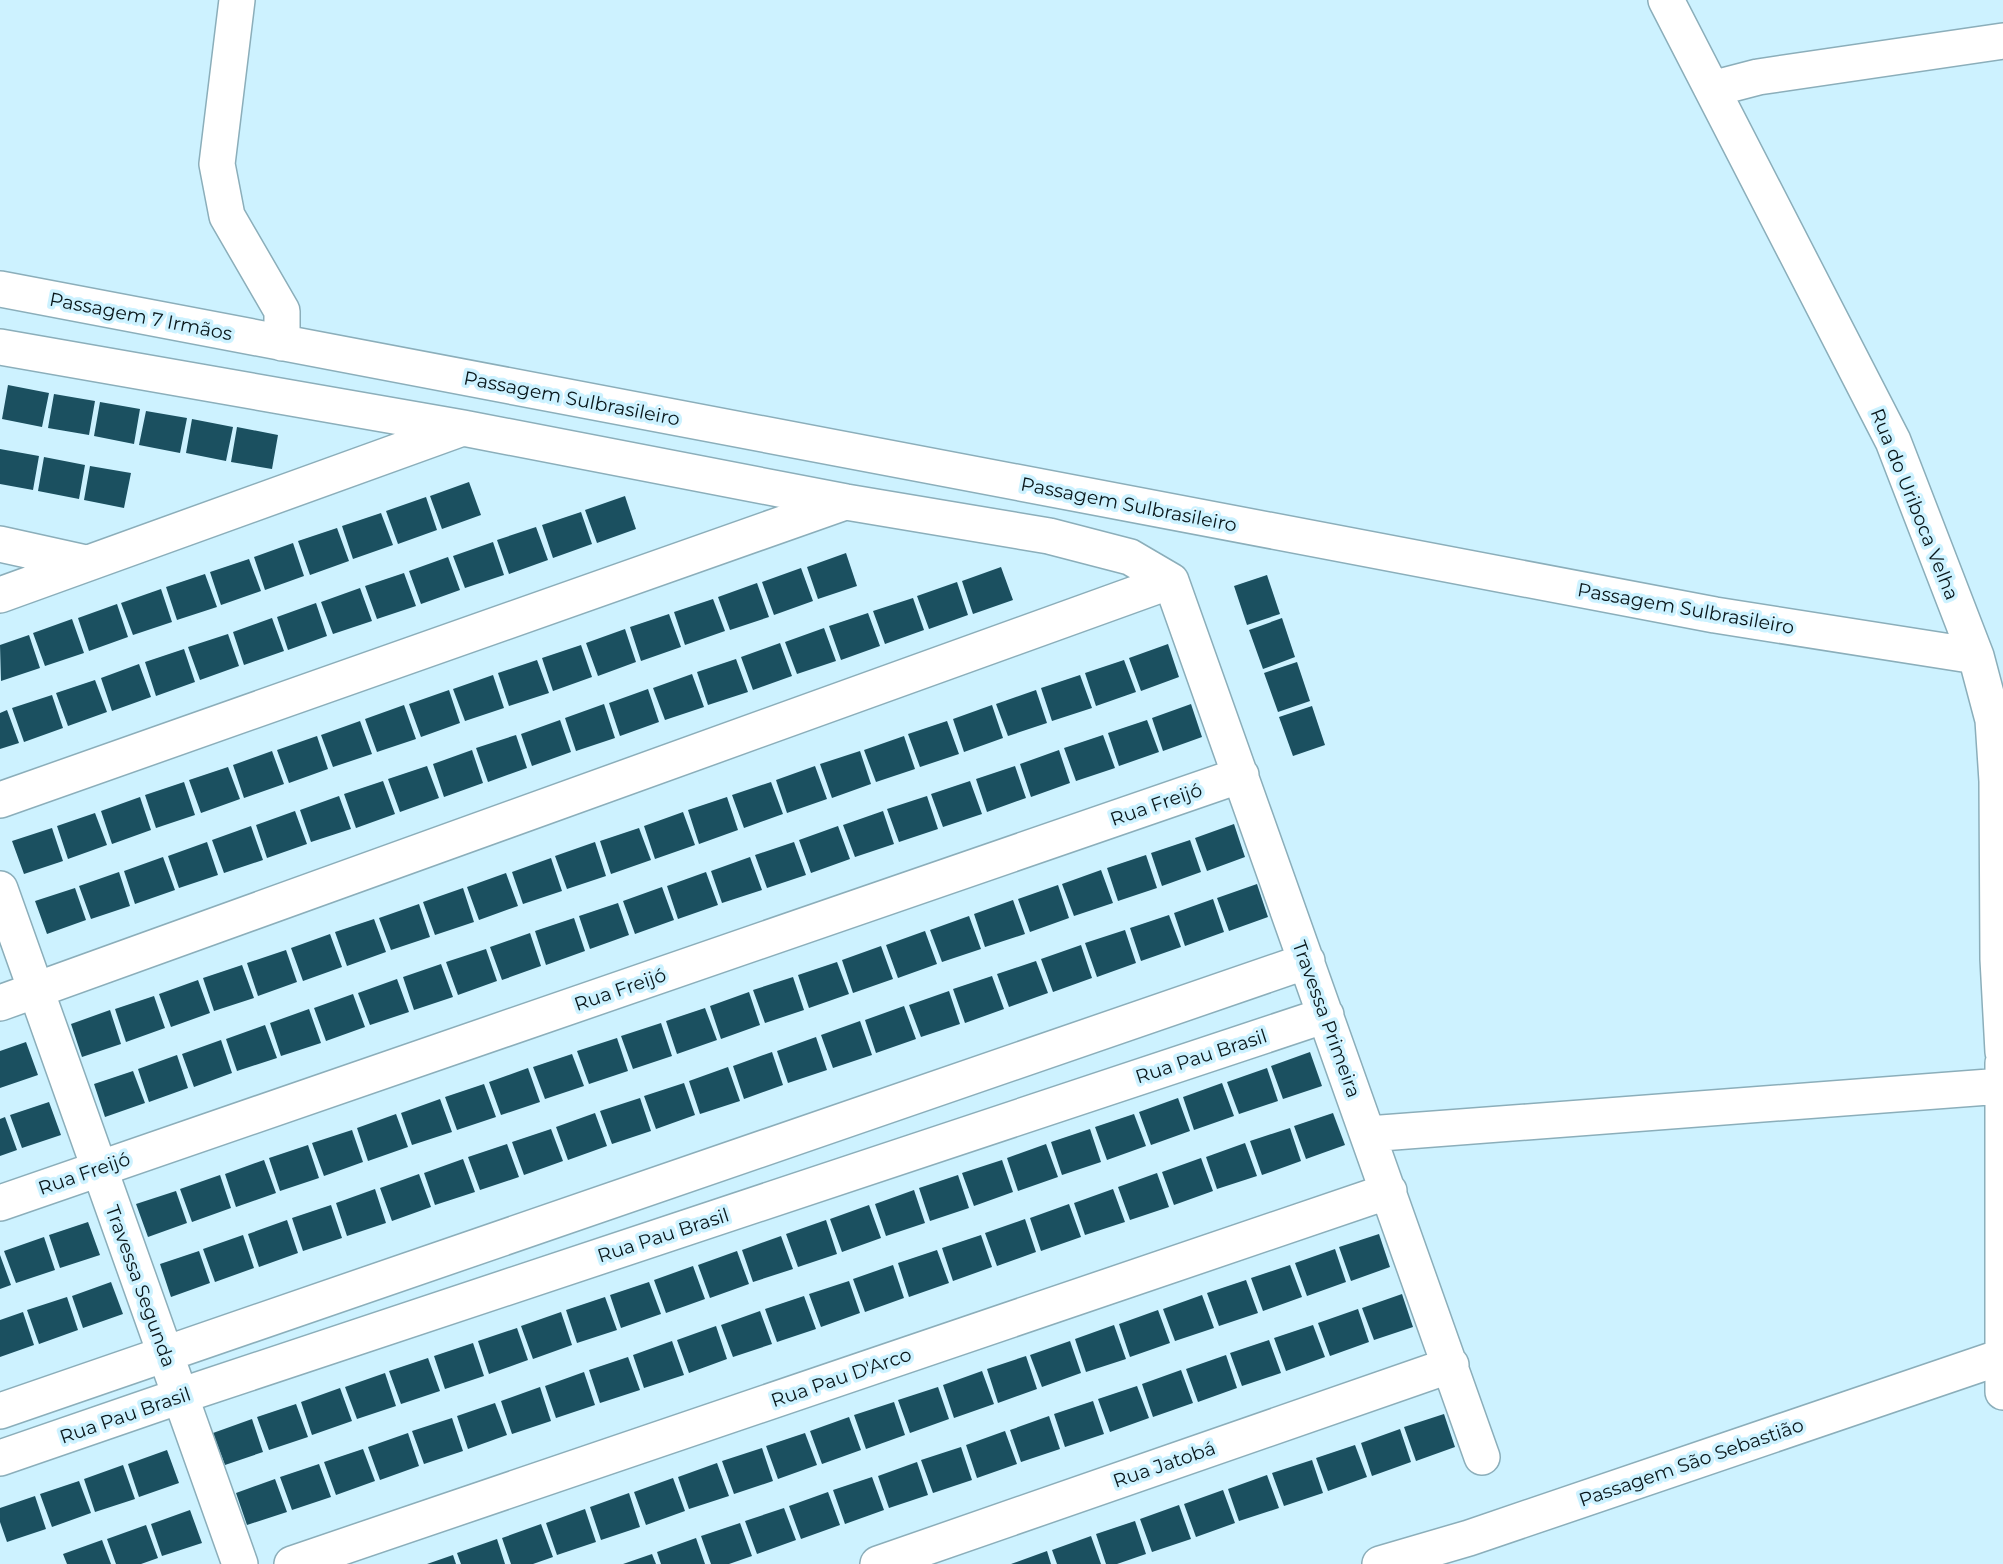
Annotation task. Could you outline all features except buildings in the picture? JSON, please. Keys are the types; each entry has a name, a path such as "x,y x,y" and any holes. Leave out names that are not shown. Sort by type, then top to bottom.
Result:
{"street":[{"path":"237,0 217,164 227,216 282,311 282,343"},
{"name":"Rua do Uriboca Velha","path":"1666,0 1893,441 1976,656 1993,720 1998,960 2003,1053 2003,1392"},
{"path":"1712,89 1758,78 2003,41"},
{"name":"Passagem 7 Irmãos","path":"0,289 282,343"},
{"name":"Passagem Sulbrasileiro","path":"282,343 1702,612 1976,656"},
{"path":"0,347 463,428 846,502 1049,536 1130,557 1171,581"},
{"path":"0,595 463,428"},
{"path":"0,800 846,502"},
{"path":"0,544 86,563"},
{"path":"0,1003 1171,581"},
{"name":"Travessa Primeira","path":"1171,581 1482,1457"},
{"name":"Rua Freijó","path":"0,1203 1241,775"},
{"name":"Travessa Segunda","path":"0,889 240,1564"},
{"path":"0,1411 1307,961"},
{"name":"Rua Pau Brasil","path":"0,1458 1326,1014"},
{"path":"1368,1134 2002,1086"},
{"name":"Rua Pau D'Arco","path":"292,1564 1389,1191"},
{"path":"551,1222 570,1266"},
{"name":"Passagem São Sebastião","path":"1380,1564 1469,1538 2001,1357"},
{"name":"Rua Jatobá","path":"878,1564 1451,1365"}]}
